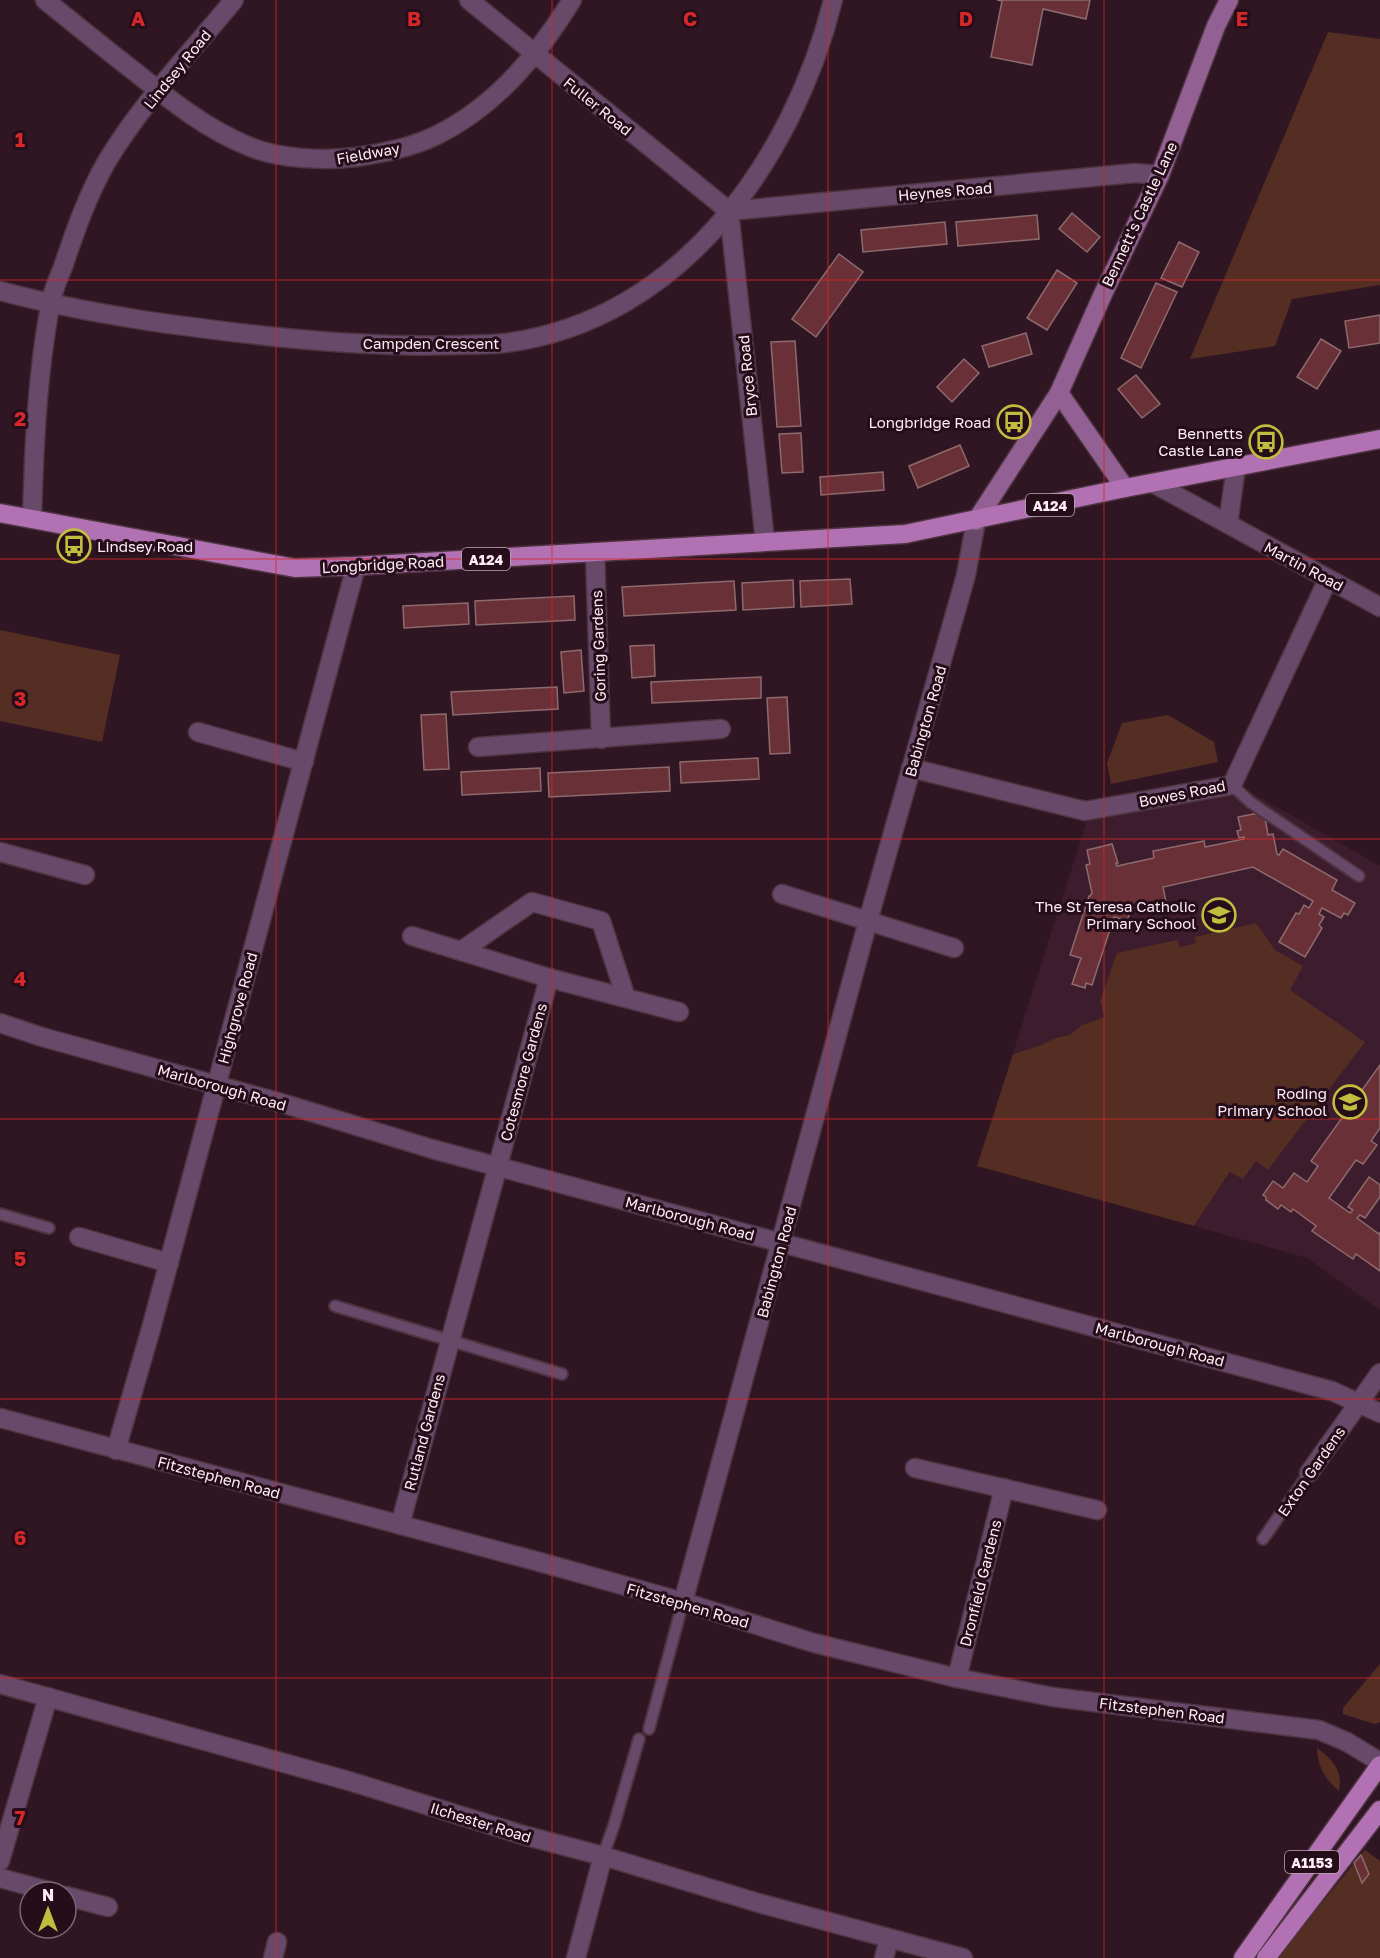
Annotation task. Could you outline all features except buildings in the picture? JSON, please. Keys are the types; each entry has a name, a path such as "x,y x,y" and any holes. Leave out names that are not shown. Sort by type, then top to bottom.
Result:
{"main road":[{"name":"Bennett's Castle Lane","path":"976,521 1059,393 1160,175 1216,26 1229,0"},
{"path":"1059,393 1125,488"},
{"name":"A124","path":"1125,488 1380,439"},
{"name":"Longbridge Road","path":"0,513 295,568 905,534 976,521 1125,488"},
{"name":"A1153","path":"1243,1958 1380,1764"},
{"name":"A1153","path":"1266,1958 1380,1810"}],"street":[{"name":"Fieldway","path":"45,0 158,91 201,122 249,147 293,157 333,160 387,152 434,136 471,115 500,92 535,55 572,0"},
{"name":"Lindsey Road","path":"32,519 35,436 41,366 50,303 78,222 107,162 158,91 234,0"},
{"name":"Fuller Road","path":"469,0 729,211"},
{"name":"Campden Crescent","path":"0,291 50,303 191,328 326,342 424,346 505,343 554,333 595,318 636,297 676,266 710,235 753,181 787,126 824,36 833,0"},
{"name":"Heynes Road","path":"729,211 1135,173 1160,175"},
{"name":"Bryce Road","path":"729,211 765,541"},
{"path":"1228,524 1236,467"},
{"name":"Martin Road","path":"1153,483 1380,607"},
{"name":"Babington Road","path":"683,1602 868,921 966,575 976,521"},
{"name":"Goring Gardens","path":"595,553 601,739"},
{"name":"Highgrove Road","path":"116,1450 169,1263 356,566"},
{"name":"Bowes Road","path":"912,768 1085,811 1232,784 1328,579"},
{"path":"478,747 721,729"},
{"path":"198,732 304,762"},
{"path":"0,852 85,875"},
{"path":"782,894 954,948"},
{"path":"461,951 532,902 601,921 626,998"},
{"path":"412,936 549,978 679,1012"},
{"name":"Cotesmore Gardens","path":"496,1166 549,978"},
{"name":"Marlborough Road","path":"0,1023 432,1149 1332,1391 1380,1413"},
{"name":"Rutland Gardens","path":"400,1525 496,1166"},
{"path":"79,1237 169,1263"},
{"name":"Exton Gardens","path":"1309,1473 1380,1374"},
{"name":"Fitzstephen Road","path":"0,1418 536,1561 814,1642 957,1678 1053,1697 1319,1731 1347,1742 1380,1764"},
{"path":"915,1467 1097,1510"},
{"name":"Dronfield Gardens","path":"957,1678 1004,1488"},
{"name":"Ilchester Road","path":"0,1684 349,1781 523,1836 603,1856 762,1904 963,1958"},
{"path":"0,1861 48,1697"},
{"path":"576,1958 603,1856"},
{"path":"0,1878 18,1883"},
{"path":"78,1899 108,1907"},
{"path":"884,1958 890,1939"}],"lane":[{"path":"1232,784 1250,802 1359,876"},
{"path":"0,1214 49,1228"},
{"path":"334,1306 562,1374"},
{"name":"Exton Gardens","path":"1263,1539 1309,1473"},
{"path":"649,1729 683,1602"},
{"path":"603,1856 639,1739"}],"shaded area":[{"path":"1328,32 1380,39 1380,285 1292,299 1275,346 1190,359"},
{"path":"0,630 120,655 102,742 0,721"},
{"path":"1168,715 1214,742 1218,762 1111,784 1107,763 1122,723"},
{"path":"1236,784 1380,866 1380,1310 1307,1258 1194,1226 1231,1172 1256,1161 1269,1169 1290,989 1303,966 1275,950 1256,923 1194,937 1196,943 1179,947 1177,940 1105,1017 1082,1025 1069,1035 1013,1053 1088,817"},
{"path":"1256,923 1275,950 1303,966 1290,990 1365,1042 1268,1170 1256,1161 1243,1179 1230,1172 1194,1226 977,1166 1013,1054 1069,1035 1082,1025 1105,1017 1100,1001 1117,953 1177,940 1180,947 1196,943 1194,937"},
{"path":"1380,1664 1380,1722 1375,1724 1343,1714 1343,1708"},
{"path":"1317,1748 1336,1766 1340,1778 1339,1791 1323,1772"},
{"path":"1365,1850 1380,1861 1380,1958 1277,1958"}],"place":[{"name":"Longbridge Road","path":"1014,422"},
{"name":"Bennetts Castle Lane","path":"1266,442"},
{"name":"Lindsey Road","path":"74,546"},
{"name":"The St Teresa Catholic Primary School","path":"1219,915"},
{"name":"Roding Primary School","path":"1350,1102"}]}
